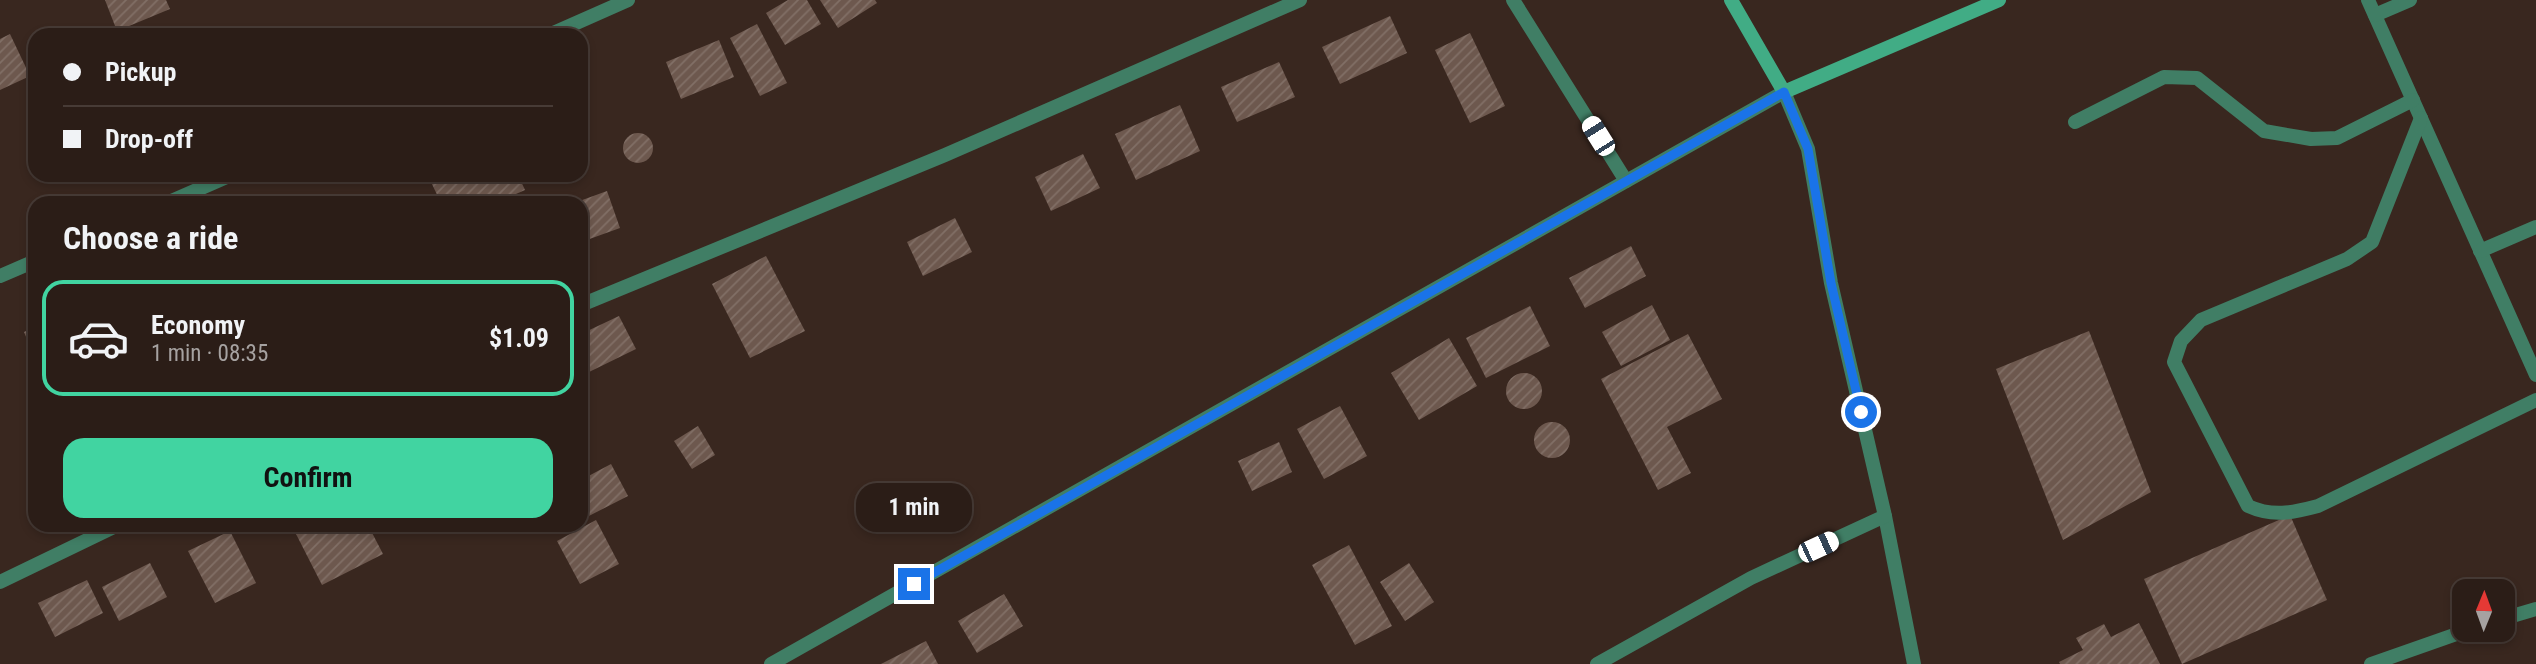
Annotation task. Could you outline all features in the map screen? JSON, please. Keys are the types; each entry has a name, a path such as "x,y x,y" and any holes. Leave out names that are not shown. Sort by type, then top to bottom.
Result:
{"main road":[{"path":"1731,0 1784,92 1999,0"}],"street":[{"path":"565,28 628,0"},
{"path":"588,302 958,149 1300,0"},
{"path":"1513,0 1626,181"},
{"path":"2368,0 2536,375"},
{"path":"2375,15 2410,0"},
{"path":"2075,122 2164,77 2197,78 2264,131 2311,139 2337,138 2413,100"},
{"path":"771,664 1784,92 1808,149 1831,283 1885,516 1914,664"},
{"path":"2421,118 2372,243 2347,258 2201,320 2181,341 2175,362 2248,506 2263,513 2290,514 2318,506 2536,400"},
{"path":"183,196 214,182"},
{"path":"2480,251 2536,227"},
{"path":"0,276 28,264"},
{"path":"1597,664 1751,578 1885,516"},
{"path":"0,582 104,532"},
{"path":"2515,615 2536,609"},
{"path":"2371,664 2452,636"}],"building":[{"path":"105,0 166,0 170,9 124,28 116,28"},
{"path":"788,0 807,0 821,24 785,45 766,13"},
{"path":"820,0 875,0 877,3 838,28"},
{"path":"1390,16 1407,53 1340,84 1322,47"},
{"path":"757,24 787,83 760,96 730,38"},
{"path":"1470,33 1505,106 1470,123 1435,50"},
{"path":"10,34 28,77 0,90 0,39"},
{"path":"719,40 734,77 681,99 666,62"},
{"path":"1279,62 1295,97 1237,122 1221,87"},
{"path":"1180,105 1200,151 1136,180 1115,134"},
{"path":"638,133 649,137 653,148 649,159 638,163 627,159 623,148 627,137"},
{"path":"1083,154 1100,188 1051,211 1035,177"},
{"path":"431,182 521,182 525,190 512,196 438,196"},
{"path":"607,191 620,228 588,240 588,198"},
{"path":"955,218 972,252 923,276 907,242"},
{"path":"1631,246 1646,276 1585,308 1569,278"},
{"path":"766,256 805,331 750,358 712,284"},
{"path":"1652,305 1670,340 1621,366 1602,332"},
{"path":"1530,306 1550,346 1486,378 1466,338"},
{"path":"619,316 636,349 588,373 588,331"},
{"path":"2089,331 2151,492 2063,540 1996,369"},
{"path":"1688,334 1722,399 1667,427 1691,473 1658,490 1601,379"},
{"path":"1449,338 1477,386 1419,420 1391,373"},
{"path":"1524,373 1537,378 1542,391 1537,404 1524,409 1511,404 1506,391 1511,378"},
{"path":"1340,406 1367,456 1324,479 1297,429"},
{"path":"1552,422 1565,427 1570,440 1565,453 1552,458 1539,453 1534,440 1539,427"},
{"path":"698,426 715,455 692,469 674,441"},
{"path":"1279,442 1292,472 1252,491 1238,461"},
{"path":"611,464 628,496 588,516 588,476"},
{"path":"2290,515 2327,600 2182,664 2144,579"},
{"path":"596,520 619,564 580,584 557,541 574,532 588,532 588,524"},
{"path":"230,532 256,583 215,603 188,551"},
{"path":"295,532 372,532 383,554 322,585"},
{"path":"1349,545 1392,626 1355,645 1312,565"},
{"path":"150,563 167,597 119,621 102,587"},
{"path":"1409,563 1434,602 1405,621 1380,582"},
{"path":"87,580 103,613 55,637 38,603"},
{"path":"1004,594 1023,626 977,653 958,621"},
{"path":"2139,623 2160,664 2060,664 2059,662 2083,650 2076,638 2104,624 2111,637"},
{"path":"926,641 938,664 881,664"}],"route":[{"path":"914,584 1784,92 1808,149 1831,283 1861,412"}]}
